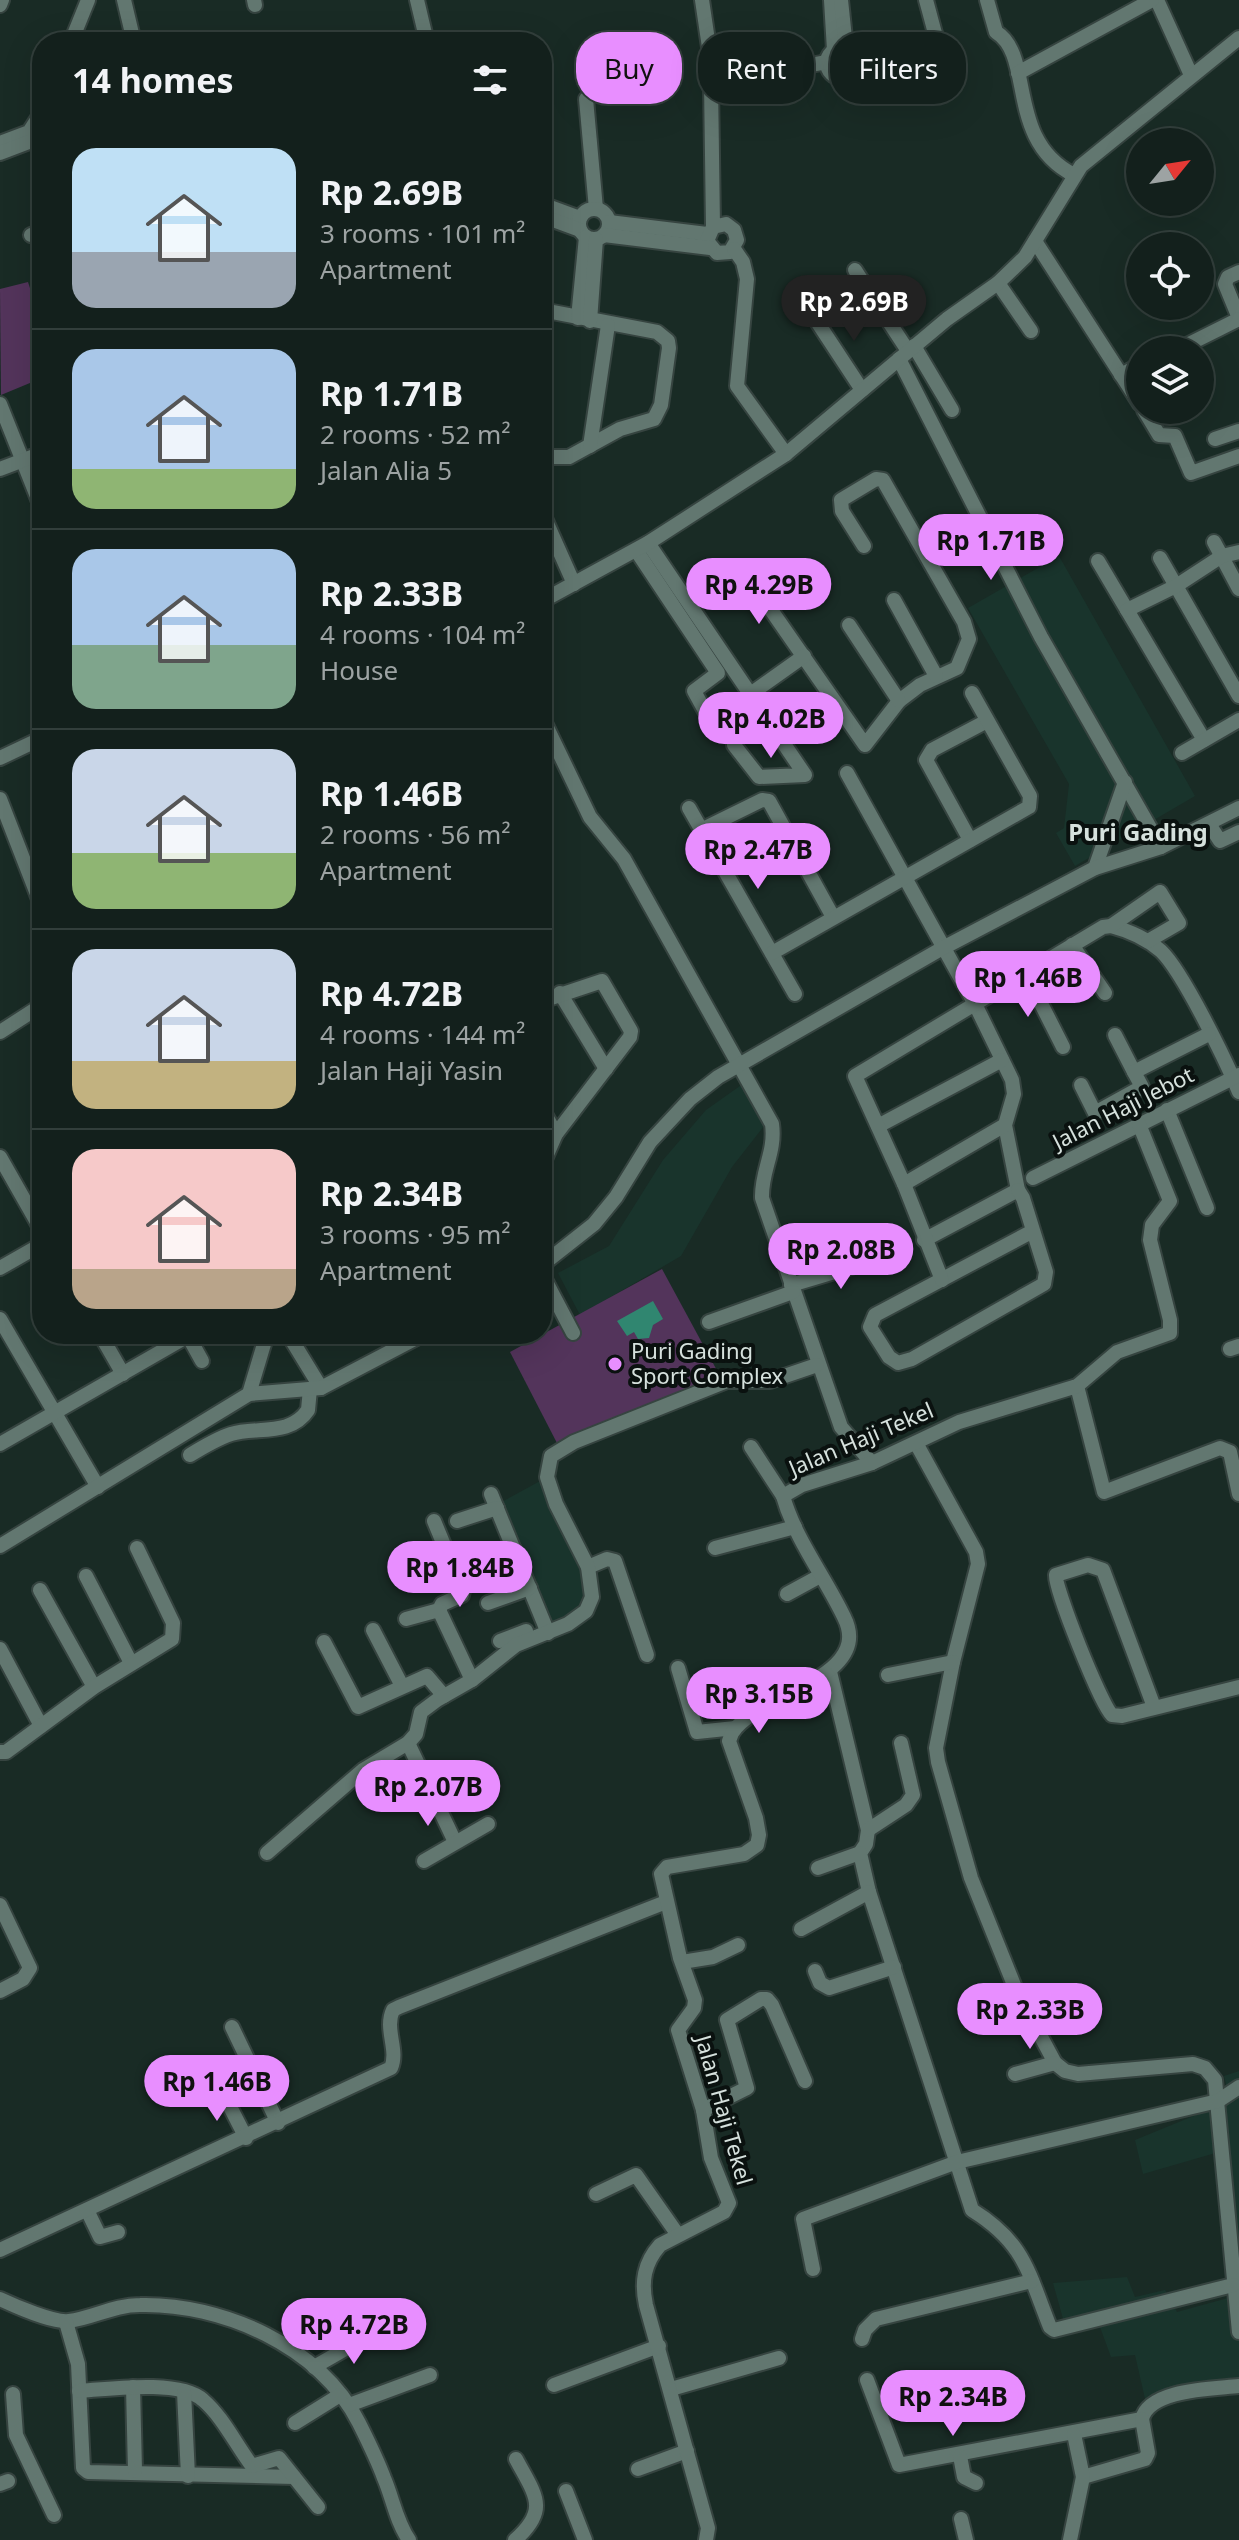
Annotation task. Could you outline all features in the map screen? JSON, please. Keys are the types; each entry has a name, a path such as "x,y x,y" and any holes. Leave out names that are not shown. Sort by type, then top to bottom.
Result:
{"street":[{"path":"75,32 88,0"},
{"path":"124,0 132,32"},
{"path":"417,0 425,32"},
{"path":"702,0 707,32"},
{"path":"831,0 833,32"},
{"path":"837,32 841,0"},
{"path":"926,0 935,32"},
{"path":"987,0 996,32 1002,36 1018,73 1027,118 1041,147 1059,167 1074,175"},
{"path":"1018,73 1154,0 1191,75"},
{"path":"552,596 642,547 786,454 907,352 998,283 1025,257 1074,175 1239,38"},
{"path":"712,233 718,91 735,82 830,58"},
{"path":"584,320 596,209 586,104"},
{"path":"709,104 712,233 721,254 734,249"},
{"path":"0,143 29,132 32,127"},
{"path":"0,153 32,141"},
{"path":"552,209 593,230"},
{"path":"552,219 593,230 712,233 730,226 736,234 734,249 743,262 747,279 737,386 786,454"},
{"path":"1035,241 1126,383"},
{"path":"855,270 907,352 952,410"},
{"path":"1204,336 1239,318 1225,281 1239,272"},
{"path":"998,283 1031,331"},
{"path":"552,312 657,332 668,341 661,405 654,419 620,429 562,458 552,458"},
{"path":"814,317 862,390"},
{"path":"590,446 608,325"},
{"path":"907,352 1041,637 1161,847"},
{"path":"1121,375 1126,372"},
{"path":"0,404 32,486"},
{"path":"1152,424 1159,435 1175,436 1191,473 1239,456"},
{"path":"1215,439 1239,431"},
{"path":"0,469 32,457"},
{"path":"746,574 865,745 899,701 936,676 952,672 962,663 969,632 883,480 876,479 841,500 842,511 864,546"},
{"path":"1214,542 1239,589"},
{"path":"642,547 752,693 805,775 759,777 734,745"},
{"path":"642,547 718,673 694,691 705,711"},
{"path":"552,549 574,584"},
{"path":"1127,610 1176,586 1222,556 1239,552"},
{"path":"1160,558 1239,696"},
{"path":"1098,561 1204,740"},
{"path":"894,600 936,676"},
{"path":"849,625 899,701"},
{"path":"752,693 804,656"},
{"path":"772,953 1029,807 1031,802 972,693"},
{"path":"1182,753 1239,720"},
{"path":"970,840 926,760 932,750 987,721"},
{"path":"0,758 32,743"},
{"path":"552,748 590,817 624,859 741,1062 772,1124 774,1151 763,1176 762,1198 817,1365 841,1427 872,1463"},
{"path":"847,773 941,949 973,1001 1012,1080 1014,1094 1005,1125 1018,1190 1033,1231 1046,1272 1043,1286 912,1359 893,1362 873,1334 871,1321 875,1315 1033,1231"},
{"path":"1095,868 1125,782"},
{"path":"0,799 32,881"},
{"path":"701,830 762,800 769,801 833,917"},
{"path":"689,808 795,994"},
{"path":"552,1257 594,1224 616,1197 650,1142 684,1105 741,1062 941,949 1095,868 1161,847 1239,808"},
{"path":"1209,824 1220,841 1239,832"},
{"path":"942,1280 904,1184 855,1076 973,1001 1111,926 1160,892 1179,923 1148,941"},
{"path":"1111,926 1148,941 1163,952 1237,1082"},
{"path":"1072,945 1105,993"},
{"path":"1026,974 1063,1047"},
{"path":"552,997 594,982 608,985 631,1031 630,1037 552,1143"},
{"path":"560,993 606,1069"},
{"path":"0,1032 32,1011"},
{"path":"1134,1072 1209,1034"},
{"path":"1081,1085 1095,1113 1142,1087 1115,1035"},
{"path":"878,1126 1002,1060"},
{"name":"Jalan Haji Jebot","path":"1033,1178 1167,1110 1237,1082"},
{"path":"1167,1110 1207,1208"},
{"name":"Jalan Haji Tekel","path":"830,1672 840,1662 850,1634 845,1619 795,1527 783,1496 802,1485 872,1463 959,1422 1077,1386 1106,1358 1170,1333 1172,1327 1150,1240 1152,1225 1170,1201 1139,1124"},
{"path":"904,1184 1005,1125"},
{"path":"552,1127 556,1134"},
{"path":"0,1157 32,1213"},
{"path":"924,1240 1018,1190"},
{"path":"0,1268 32,1250"},
{"path":"709,1322 792,1288 878,1259"},
{"path":"552,1293 573,1333"},
{"path":"0,1319 98,1487"},
{"path":"106,1344 123,1374"},
{"path":"0,1444 172,1344"},
{"path":"192,1344 202,1361"},
{"path":"249,1394 264,1344"},
{"path":"190,1455 230,1435 280,1429 297,1422 308,1410 316,1389 293,1344"},
{"path":"0,1546 249,1394 316,1389 404,1344"},
{"path":"267,1853 363,1770 408,1743 416,1734 421,1712 472,1680 503,1653 586,1611 592,1597 588,1567 549,1487 547,1466 551,1456 574,1442 727,1381 770,1381 817,1365"},
{"path":"1077,1386 1104,1492 1220,1448 1230,1452 1239,1494"},
{"path":"916,1443 976,1552 978,1564 953,1662 936,1748 971,1878 1016,1990 1055,2063 1065,2071 1078,2074 1193,2064 1205,2068 1215,2080 1239,2332"},
{"path":"751,1447 783,1496"},
{"path":"457,1521 494,1501 547,1629"},
{"path":"406,1619 439,1610 442,1604 459,1597 463,1591 434,1521"},
{"path":"715,1548 795,1527"},
{"path":"0,1752 6,1752 94,1687 175,1635 173,1623 137,1548"},
{"path":"473,1565 514,1549"},
{"path":"588,1567 607,1559 615,1561 647,1655"},
{"path":"1154,1707 1103,1570 1088,1565 1056,1575 1055,1583 1107,1711 1122,1716 1239,1687"},
{"path":"86,1576 131,1663"},
{"path":"787,1594 820,1576"},
{"path":"488,1603 530,1588"},
{"path":"40,1590 94,1687"},
{"path":"439,1610 472,1680"},
{"path":"500,1641 547,1629"},
{"path":"373,1630 402,1686"},
{"path":"324,1642 358,1707 429,1676 444,1696"},
{"path":"0,1649 41,1726"},
{"path":"888,1675 953,1662"},
{"path":"678,1668 697,1732 735,1728 787,1692 830,1672 868,1830 866,1844 860,1853 818,1868"},
{"name":"Jalan Haji Tekel","path":"706,2540 708,2528 642,2282 652,2254 729,2206 711,2158 703,2110 678,2030 694,2008 695,2000 666,1902 663,1869 744,1854 757,1845 756,1818 729,1741 735,1728"},
{"path":"408,1743 455,1842"},
{"path":"868,1830 906,1805 913,1795 901,1743"},
{"path":"440,1808 467,1784"},
{"path":"424,1861 488,1824"},
{"path":"860,1853 869,1892 972,2210 1010,2237 1050,2327 1054,2330 1235,2280"},
{"path":"801,1929 869,1892"},
{"path":"0,2250 391,2068 394,2058 389,2023 393,2010 666,1902"},
{"path":"0,1905 30,1968 23,1979 0,1991"},
{"path":"682,1962 713,1957 738,1945"},
{"path":"815,1971 820,1983 829,1988 894,1967"},
{"path":"703,2110 747,2088 727,2020 761,1999 767,1999 772,2005 805,2081"},
{"path":"232,2027 278,2123"},
{"path":"1015,2074 1055,2063"},
{"path":"813,2269 803,2219 957,2162 1218,2101 1239,2087"},
{"path":"222,2091 246,2138"},
{"path":"596,2194 636,2175 678,2235"},
{"path":"87,2210 100,2237 118,2232"},
{"path":"862,2339 865,2330 876,2319 1032,2281"},
{"path":"0,2299 66,2322 123,2305 173,2304 234,2320 314,2367 344,2400 385,2480 400,2527 409,2540"},
{"path":"66,2322 76,2349 83,2468 91,2473 135,2471 188,2476 254,2472 294,2477 318,2507"},
{"path":"314,2367 375,2332"},
{"path":"554,2385 659,2346"},
{"path":"671,2389 779,2358"},
{"path":"295,2423 344,2400 430,2375"},
{"path":"867,2380 896,2463 960,2456 1142,2419"},
{"path":"1083,2477 1145,2459 1148,2453 1142,2419 1144,2410 1156,2400 1191,2391 1239,2386"},
{"path":"79,2391 133,2387 184,2392 203,2399 254,2472"},
{"path":"133,2387 135,2471"},
{"path":"184,2392 188,2476"},
{"path":"13,2394 16,2435 54,2515"},
{"path":"1070,2540 1083,2477 1074,2434"},
{"path":"0,2437 16,2435"},
{"path":"638,2469 687,2451"},
{"path":"960,2456 964,2477 976,2483"},
{"path":"515,2540 535,2520 538,2510 516,2459"},
{"path":"566,2491 585,2540"},
{"path":"961,2519 966,2540"}],"shaded area":[{"path":"28,282 32,294 32,382 1,395 0,289"},
{"path":"1059,556 1195,796 1075,866 1056,833 1064,828 1069,784 968,608"},
{"path":"747,1081 768,1121 732,1167 681,1256 580,1315 558,1273 609,1246 663,1160 706,1110"},
{"name":"Puri Gading Sport Complex","path":"662,1269 720,1376 558,1445 510,1352 525,1344 552,1344 552,1329"},
{"path":"653,1301 663,1319 653,1325 649,1338 638,1339 634,1332 627,1336 617,1321"},
{"path":"542,1480 590,1579 581,1605 549,1627 498,1504"},
{"path":"1239,2071 1239,2243 1219,2152 1143,2174 1135,2140 1230,2101 1224,2076"},
{"path":"1127,2277 1135,2297 1165,2290 1177,2312 1239,2295 1239,2394 1146,2403 1135,2355 1111,2357 1097,2319 1065,2326 1053,2283"}],"place":[{"name":"Puri Gading Sport Complex","path":"615,1364"}],"district":[{"name":"Puri Gading","path":"1138,833"}]}
